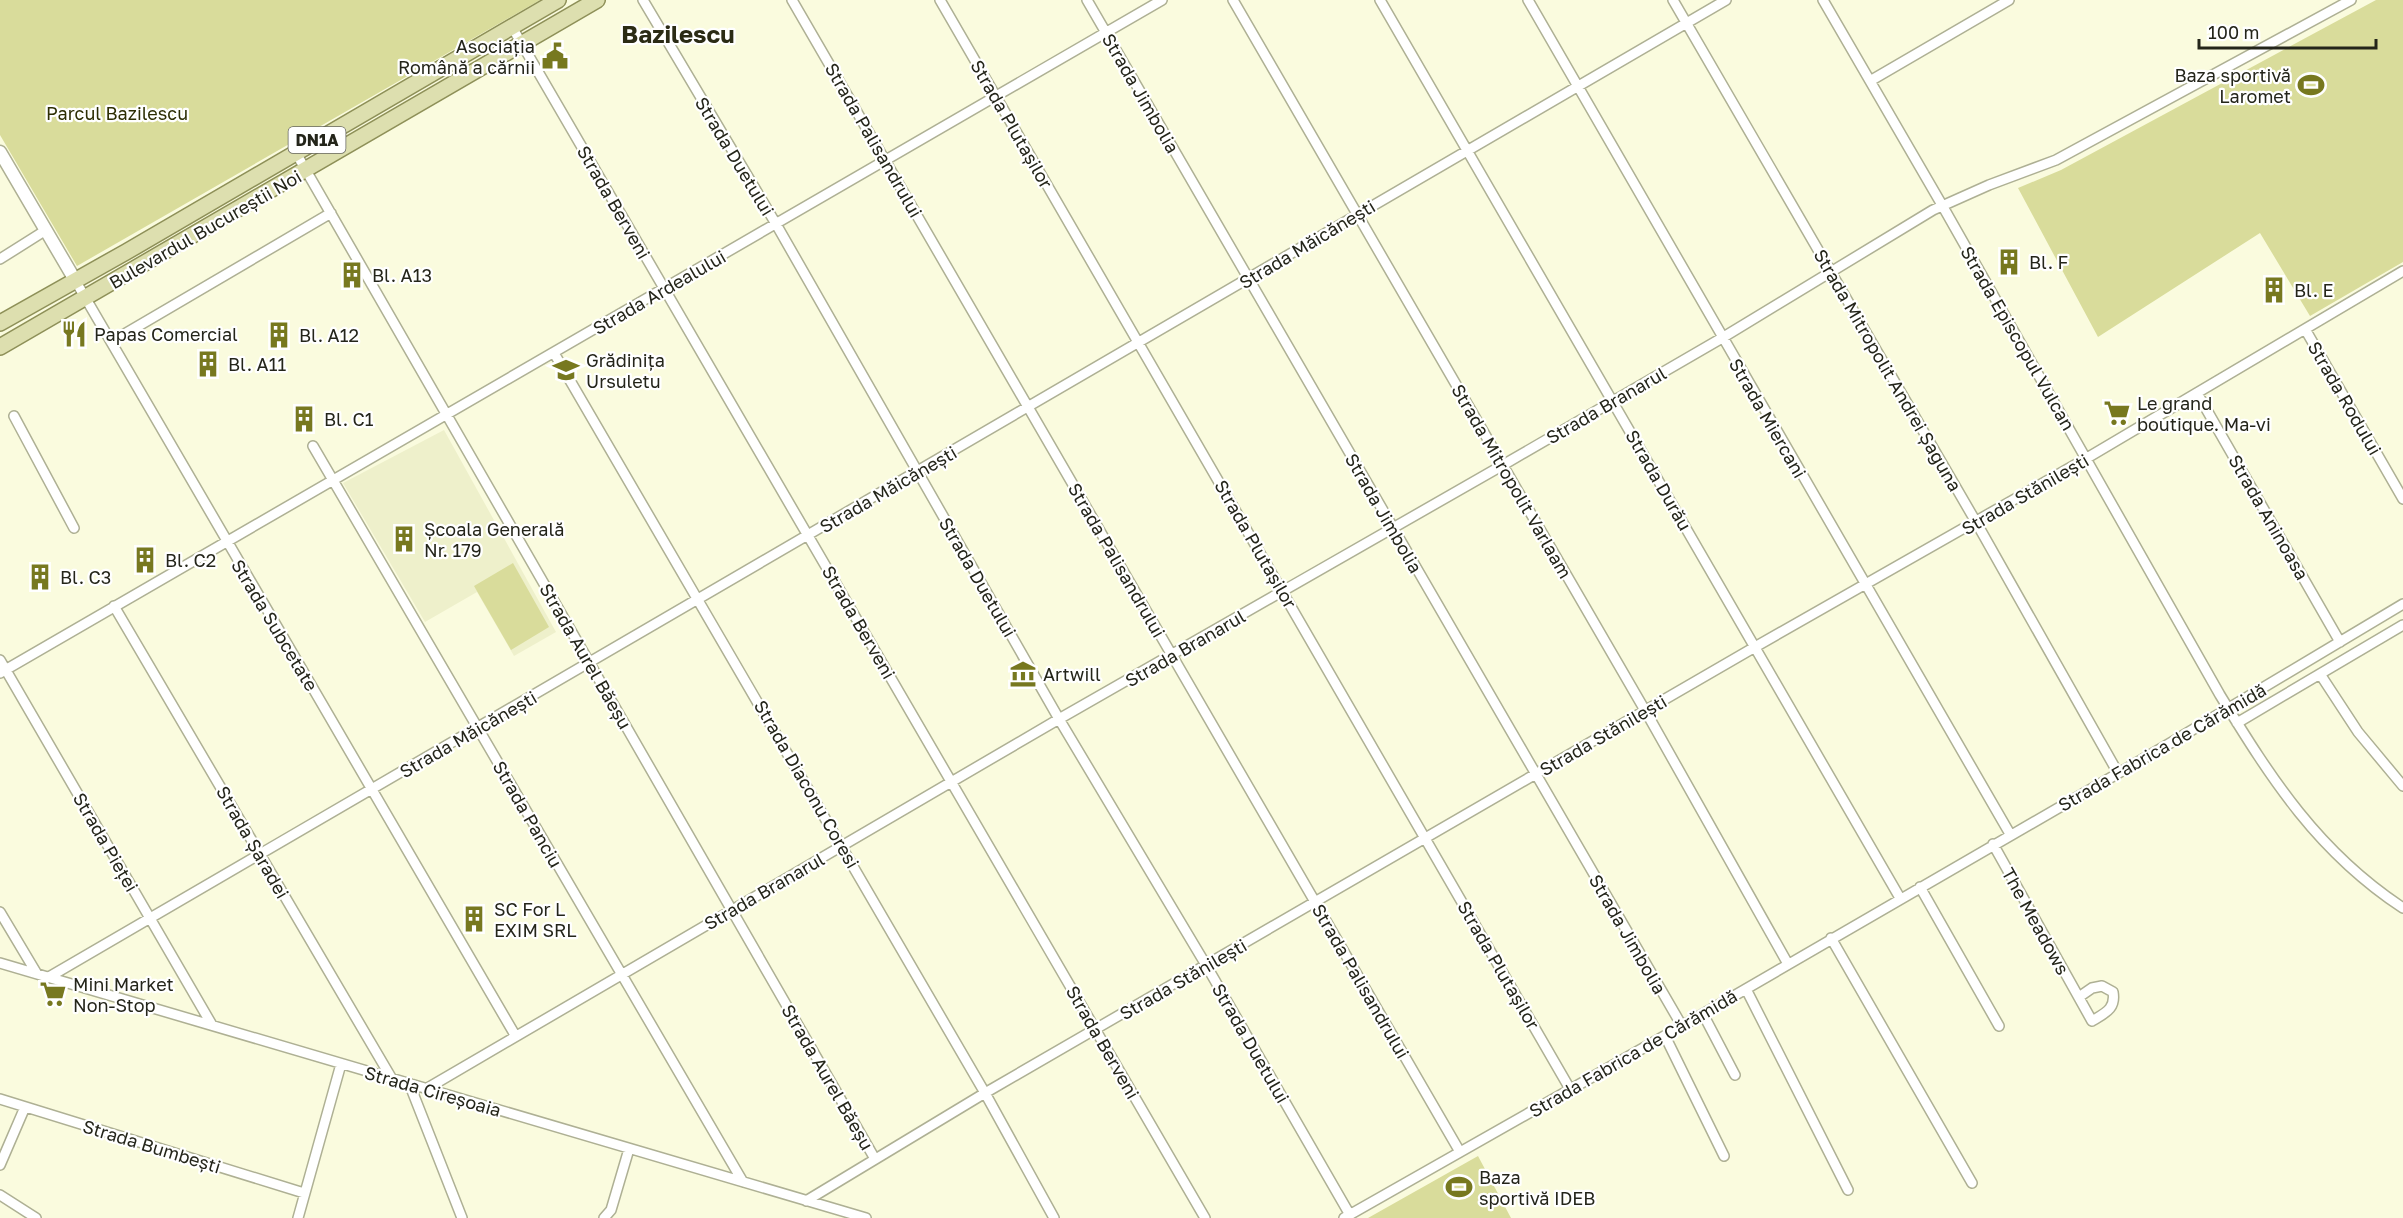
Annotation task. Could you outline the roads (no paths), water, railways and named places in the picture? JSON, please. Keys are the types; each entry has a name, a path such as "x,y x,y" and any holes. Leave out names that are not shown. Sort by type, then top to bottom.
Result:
{"main road":[{"name":"Bulevardul Bucureștii Noi","path":"0,323 558,0"},
{"name":"Bulevardul Bucureștii Noi","path":"0,347 597,0"}],"street":[{"name":"Strada Duetului","path":"643,0 776,224 1059,719 1206,965 1347,1216"},
{"name":"Strada Palisandrului","path":"792,0 1460,1152"},
{"name":"Strada Plutașilor","path":"940,0 1570,1089"},
{"name":"Strada Jimbolia","path":"1087,0 1682,1026"},
{"name":"Strada Ardealului","path":"3,672 1162,0"},
{"name":"Strada Mitropolit Varlaam","path":"1233,0 1645,711 1788,964"},
{"name":"Strada Durău","path":"1380,0 1900,898"},
{"name":"Strada Miercani","path":"1528,0 2010,834"},
{"name":"Strada Mitropolit Andrei Șaguna","path":"1673,0 1976,522 2118,773"},
{"name":"Strada Măicănești","path":"49,977 1726,0"},
{"name":"Strada Episcopul Vulcan","path":"1822,0 1942,205 2237,723 2271,776 2301,816 2367,882 2403,908"},
{"path":"1870,81 2009,0"},
{"name":"Strada Branarul","path":"426,1089 1059,719 1394,529 1722,338 1942,205 1989,184 2056,160 2351,0"},
{"name":"Strada Berveni","path":"512,27 1205,1218"},
{"name":"Strada Subcetate","path":"0,152 515,1035"},
{"name":"Strada Aurel Băeșu","path":"296,153 875,1159"},
{"path":"111,342 331,213"},
{"path":"0,259 46,230"},
{"name":"Strada Stănilești","path":"806,1201 1095,1029 1755,647 2087,458 2403,272"},
{"name":"Strada Rodului","path":"2306,329 2403,499"},
{"name":"Strada Diaconu Coresi","path":"554,353 985,1093 1054,1218"},
{"name":"Strada Aninoasa","path":"2197,393 2340,642"},
{"path":"14,416 74,528"},
{"name":"Strada Panciu","path":"313,446 743,1182"},
{"name":"Strada Fabrica de Cărămidă","path":"1347,1216 1703,1014 2229,709 2403,604"},
{"name":"Strada Șaradei","path":"114,606 392,1078"},
{"name":"Strada Fabrica de Cărămidă","path":"2237,723 2403,625"},
{"name":"Strada Pieței","path":"0,660 3,672 151,918 212,1025"},
{"path":"2320,674 2358,732 2403,786"},
{"name":"The Meadows","path":"1993,844 2079,997"},
{"path":"1920,887 1999,1026"},
{"path":"0,912 36,974"},
{"path":"1831,938 1972,1183"},
{"name":"Strada Cireșoaia","path":"0,963 866,1218"},
{"path":"1746,989 1848,1190"},
{"path":"1703,1014 1735,1075"},
{"path":"1665,1036 1724,1156"},
{"path":"298,1218 341,1064"},
{"path":"409,1083 462,1218"},
{"name":"Strada Bumbești","path":"0,1099 304,1193"},
{"path":"0,1165 25,1107"},
{"path":"604,1218 611,1210 629,1149"},
{"path":"0,1195 36,1218"}],"place":[{"name":"Asociația Română a cărnii","path":"555,56"},
{"name":"Baza sportivă Laromet","path":"2311,85"},
{"name":"Bl. F","path":"2009,262"},
{"name":"Bl. A13","path":"352,275"},
{"name":"Bl. E","path":"2274,290"},
{"name":"Papas Comercial","path":"74,334"},
{"name":"Bl. A12","path":"279,335"},
{"name":"Bl. A11","path":"208,364"},
{"name":"Grădinița Ursuletu","path":"566,370"},
{"name":"Le grand boutique. Ma-vi","path":"2117,413"},
{"name":"Bl. C1","path":"304,419"},
{"name":"Școala Generală Nr. 179","path":"404,539"},
{"name":"Bl. C2","path":"145,560"},
{"name":"Bl. C3","path":"40,577"},
{"name":"Artwill","path":"1023,674"},
{"name":"SC For L EXIM SRL","path":"474,919"},
{"name":"Mini Market Non-Stop","path":"53,994"},
{"name":"Baza sportivă IDEB","path":"1459,1187"}],"district":[{"name":"Bazilescu","path":"678,33"}],"park label":[{"name":"Parcul Bazilescu","path":"117,113"}]}
